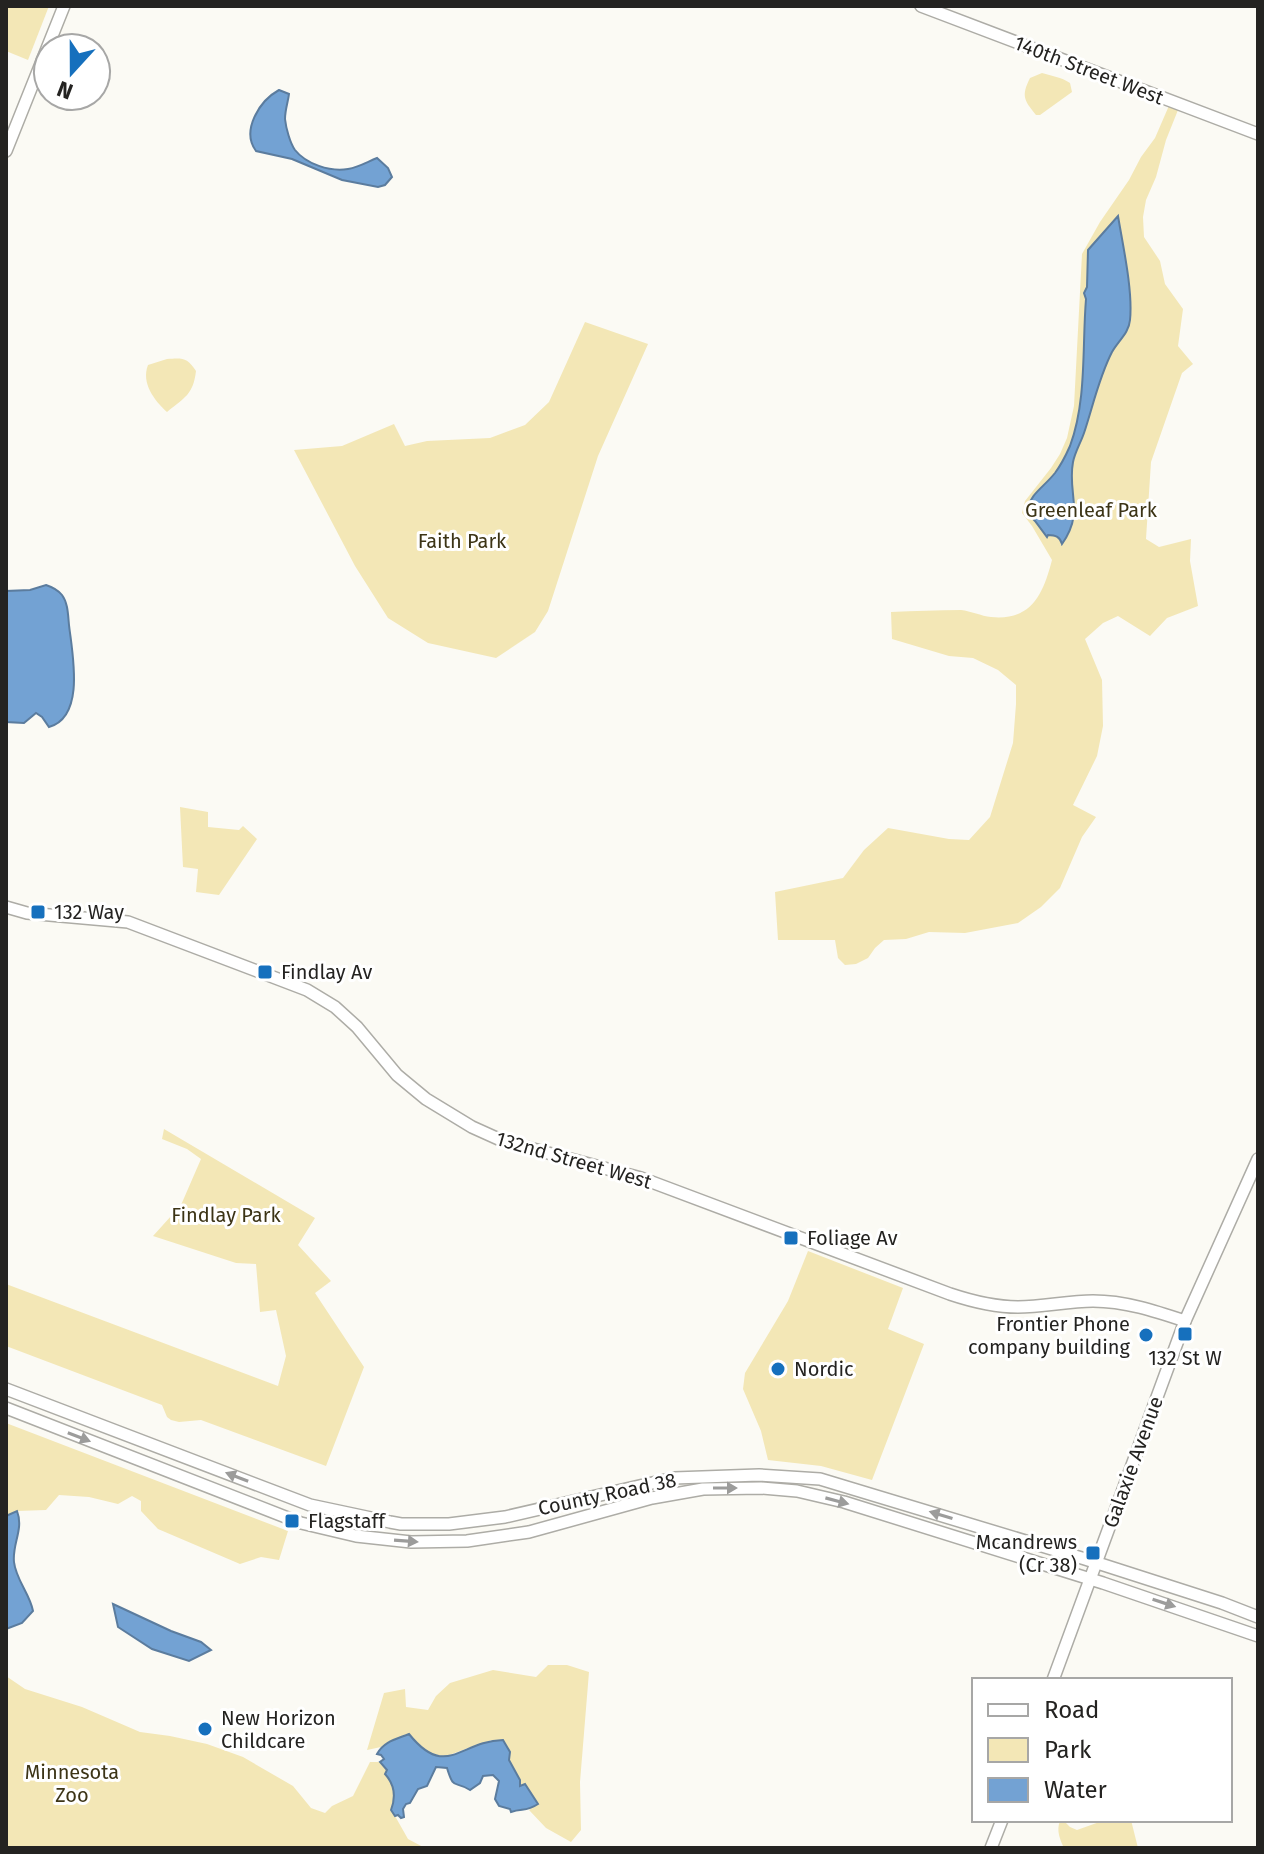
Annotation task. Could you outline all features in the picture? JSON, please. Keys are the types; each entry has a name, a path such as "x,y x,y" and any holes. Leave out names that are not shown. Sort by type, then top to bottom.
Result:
{"main road":[{"path":"6,151 64,6"},
{"name":"140th Street West","path":"921,6 1258,134"},
{"name":"132nd Street West","path":"6,907 27,913 128,922 307,990 335,1007 357,1027 397,1075 426,1099 472,1127 503,1141 641,1178 972,1301 1016,1307 1093,1301 1153,1310 1185,1321"},
{"name":"Galaxie Avenue","path":"1054,1678 1185,1321 1258,1159"},
{"name":"County Road 38","path":"6,1389 310,1505 401,1524 449,1524 505,1517 674,1478 779,1475 820,1479 1096,1563 1258,1617"},
{"path":"6,1408 301,1523 356,1536 411,1542 467,1541 529,1532 664,1495 703,1489 797,1491 844,1502 1090,1579 1258,1636"},
{"path":"991,1848 1001,1822"}],"green space":[{"path":"6,6 49,6 39,32 32,32 32,50 28,60 6,51"},
{"path":"1042,73 1070,83 1072,92 1036,115 1026,101 1025,89 1030,78"},
{"name":"Greenleaf Park","path":"1171,101 1180,105 1146,200 1144,237 1160,261 1165,284 1183,309 1178,346 1193,364 1182,373 1151,462 1146,539 1159,547 1191,539 1190,561 1198,606 1167,618 1150,636 1118,616 1103,623 1085,639 1102,680 1103,726 1097,756 1073,805 1096,817 1082,837 1060,888 1041,907 1018,923 965,933 929,932 906,939 884,940 868,958 856,964 845,965 838,958 835,940 778,940 775,892 843,878 864,850 888,828 969,840 990,817 1013,743 1016,685 998,670 973,658 949,656 892,639 891,612 961,610 1005,617 1026,610 1040,594 1052,560 1022,513 1025,501 1051,468 1067,438 1074,406 1082,254 1155,138"},
{"name":"Faith Park","path":"585,322 648,344 598,456 548,611 535,632 496,658 428,643 388,618 355,566 294,450 342,446 394,424 405,446 427,441 490,438 525,425 549,402"},
{"path":"167,359 184,359 196,371 190,391 167,412 153,397 146,372 148,365"},
{"path":"180,807 208,812 208,827 239,830 243,826 257,839 219,895 196,892 198,869 183,867"},
{"name":"Findlay Park","path":"164,1129 315,1218 298,1245 331,1281 315,1293 364,1367 326,1466 201,1420 171,1420 162,1405 6,1346 6,1284 278,1386 286,1356 276,1310 260,1312 256,1264 236,1263 153,1236 181,1205 201,1159 187,1149 162,1139"},
{"path":"808,1251 903,1288 888,1329 924,1344 872,1480 821,1466 768,1460 761,1431 743,1389 745,1373 788,1301"},
{"path":"6,1423 288,1531 279,1560 261,1557 240,1564 158,1529 141,1511 141,1501 132,1496 118,1504 89,1497 59,1495 46,1510 17,1511 6,1516"},
{"path":"548,1665 567,1665 589,1672 580,1782 581,1830 571,1842 546,1828 529,1810 537,1804 525,1785 520,1787 514,1767 491,1740 444,1757 433,1756 418,1745 398,1739 367,1750 384,1693 405,1689 406,1707 428,1710 436,1696 450,1683 493,1670 536,1677"},
{"name":"Minnesota Zoo","path":"6,1676 25,1689 82,1707 140,1732 207,1744 243,1757 293,1786 311,1808 325,1813 353,1796 370,1762 380,1762 393,1784 395,1816 408,1839 425,1848 6,1848"},
{"path":"1060,1822 1077,1830 1099,1822 1132,1822 1138,1848 1064,1848 1058,1831"}],"water":[{"path":"279,90 289,94 286,123 291,143 305,159 319,166 341,170 377,158 388,168 392,177 385,185 378,187 342,180 292,159 256,151 250,135 254,117 265,101"},
{"path":"1118,216 1129,282 1130,320 1128,329 1103,371 1074,458 1073,522 1062,544 1055,536 1047,537 1026,511 1034,495 1057,470 1070,446 1081,392 1088,250"},
{"path":"46,585 60,593 67,605 74,667 68,711 61,721 49,727 36,713 24,723 6,722 6,591 30,590"},
{"path":"17,1511 19,1524 14,1562 33,1611 22,1623 6,1629 6,1516"},
{"path":"113,1604 201,1642 211,1650 189,1661 152,1649 118,1627"},
{"path":"409,1734 422,1748 444,1756 503,1740 510,1752 509,1760 520,1786 525,1784 538,1804 511,1812 499,1806 495,1799 499,1781 493,1775 483,1776 480,1783 470,1790 453,1782 447,1768 436,1767 427,1786 418,1789 410,1803 406,1804 404,1817 395,1816 391,1810 392,1786 385,1774 387,1770 380,1762 384,1759 377,1754 387,1743"}],"place":[{"name":"132 Way","path":"38,912"},
{"name":"Findlay Av","path":"265,972"},
{"name":"Foliage Av","path":"791,1238"},
{"name":"132 St W","path":"1185,1334"},
{"name":"Frontier Phone company building","path":"1146,1335"},
{"name":"Nordic","path":"778,1369"},
{"name":"Flagstaff","path":"292,1521"},
{"name":"Mcandrews (Cr 38)","path":"1093,1553"},
{"name":"New Horizon Childcare","path":"205,1729"}]}
